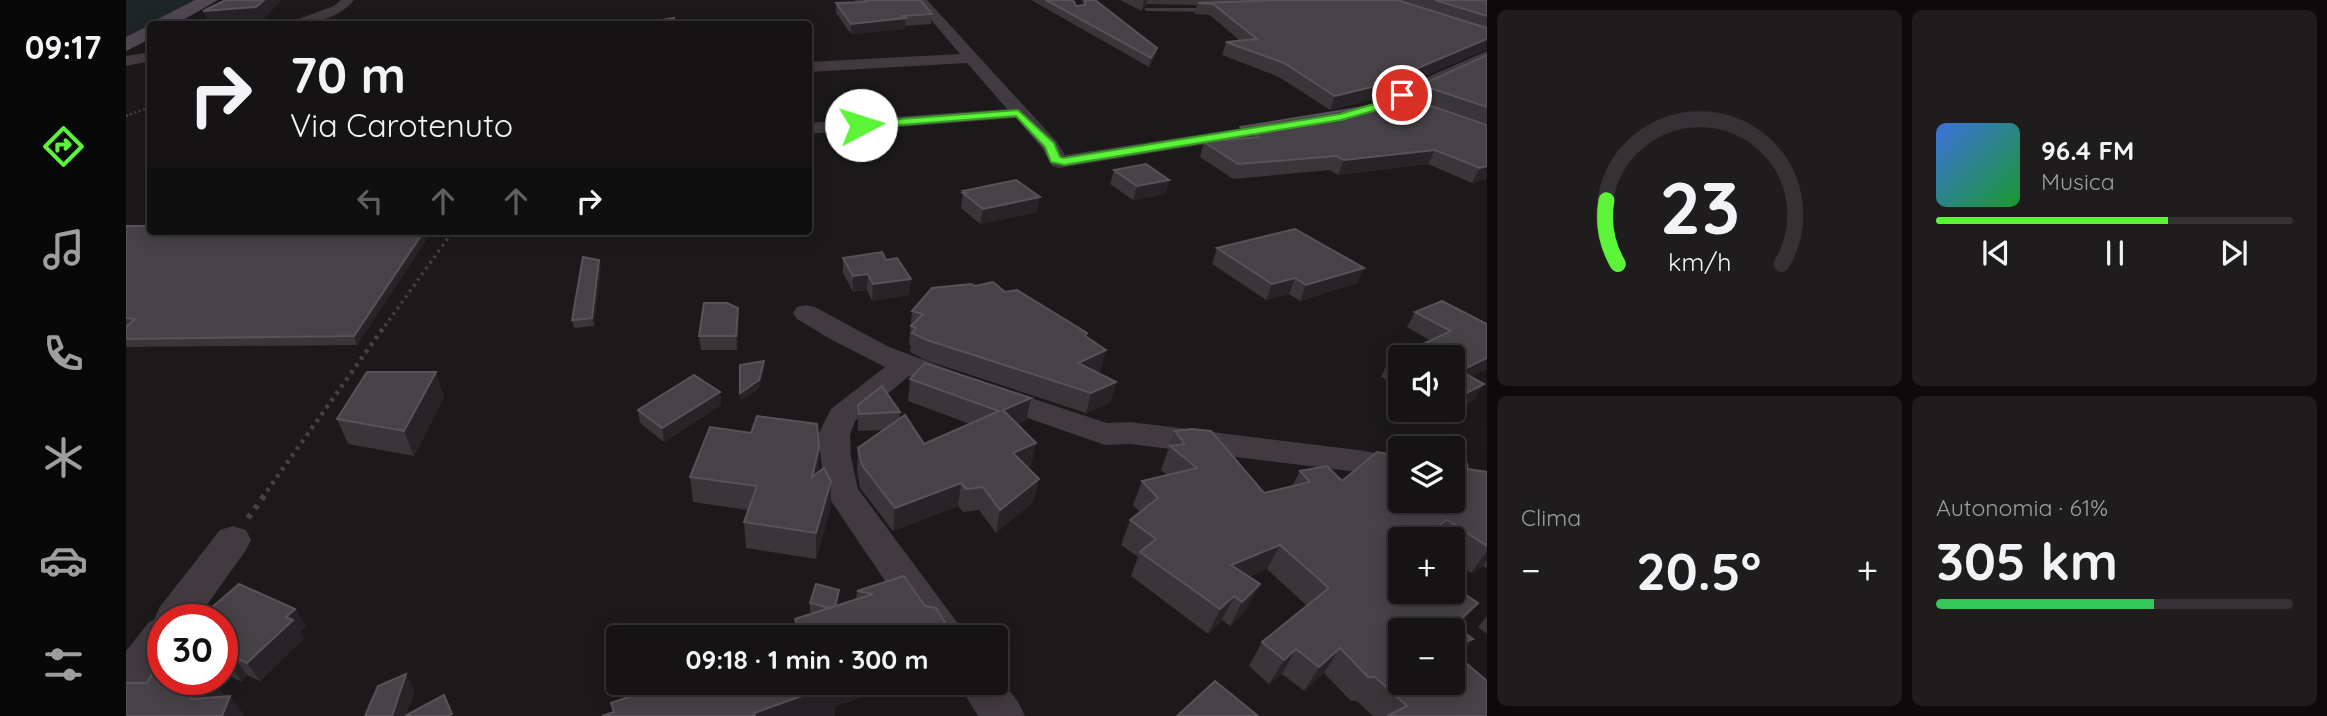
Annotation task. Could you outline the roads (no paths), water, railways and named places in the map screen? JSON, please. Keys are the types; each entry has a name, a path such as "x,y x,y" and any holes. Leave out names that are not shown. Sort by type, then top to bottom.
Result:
{"street":[{"path":"169,21 209,0"},
{"path":"301,21 339,9 348,0"},
{"path":"920,0 1018,113 1051,146 1059,162 1286,126"},
{"path":"126,44 147,33"},
{"path":"1349,115 1406,103 1402,95 1487,55"},
{"path":"126,61 147,58"},
{"path":"812,67 969,58"},
{"path":"812,129 1018,113"},
{"path":"806,313 836,333 904,366 1105,434 1130,433 1388,467"},
{"path":"904,366 842,416 834,435 835,457 842,492 936,625"},
{"path":"185,604 233,540"},
{"path":"126,683 147,655"}],"lane":[{"path":"1146,9 1224,10"}]}
